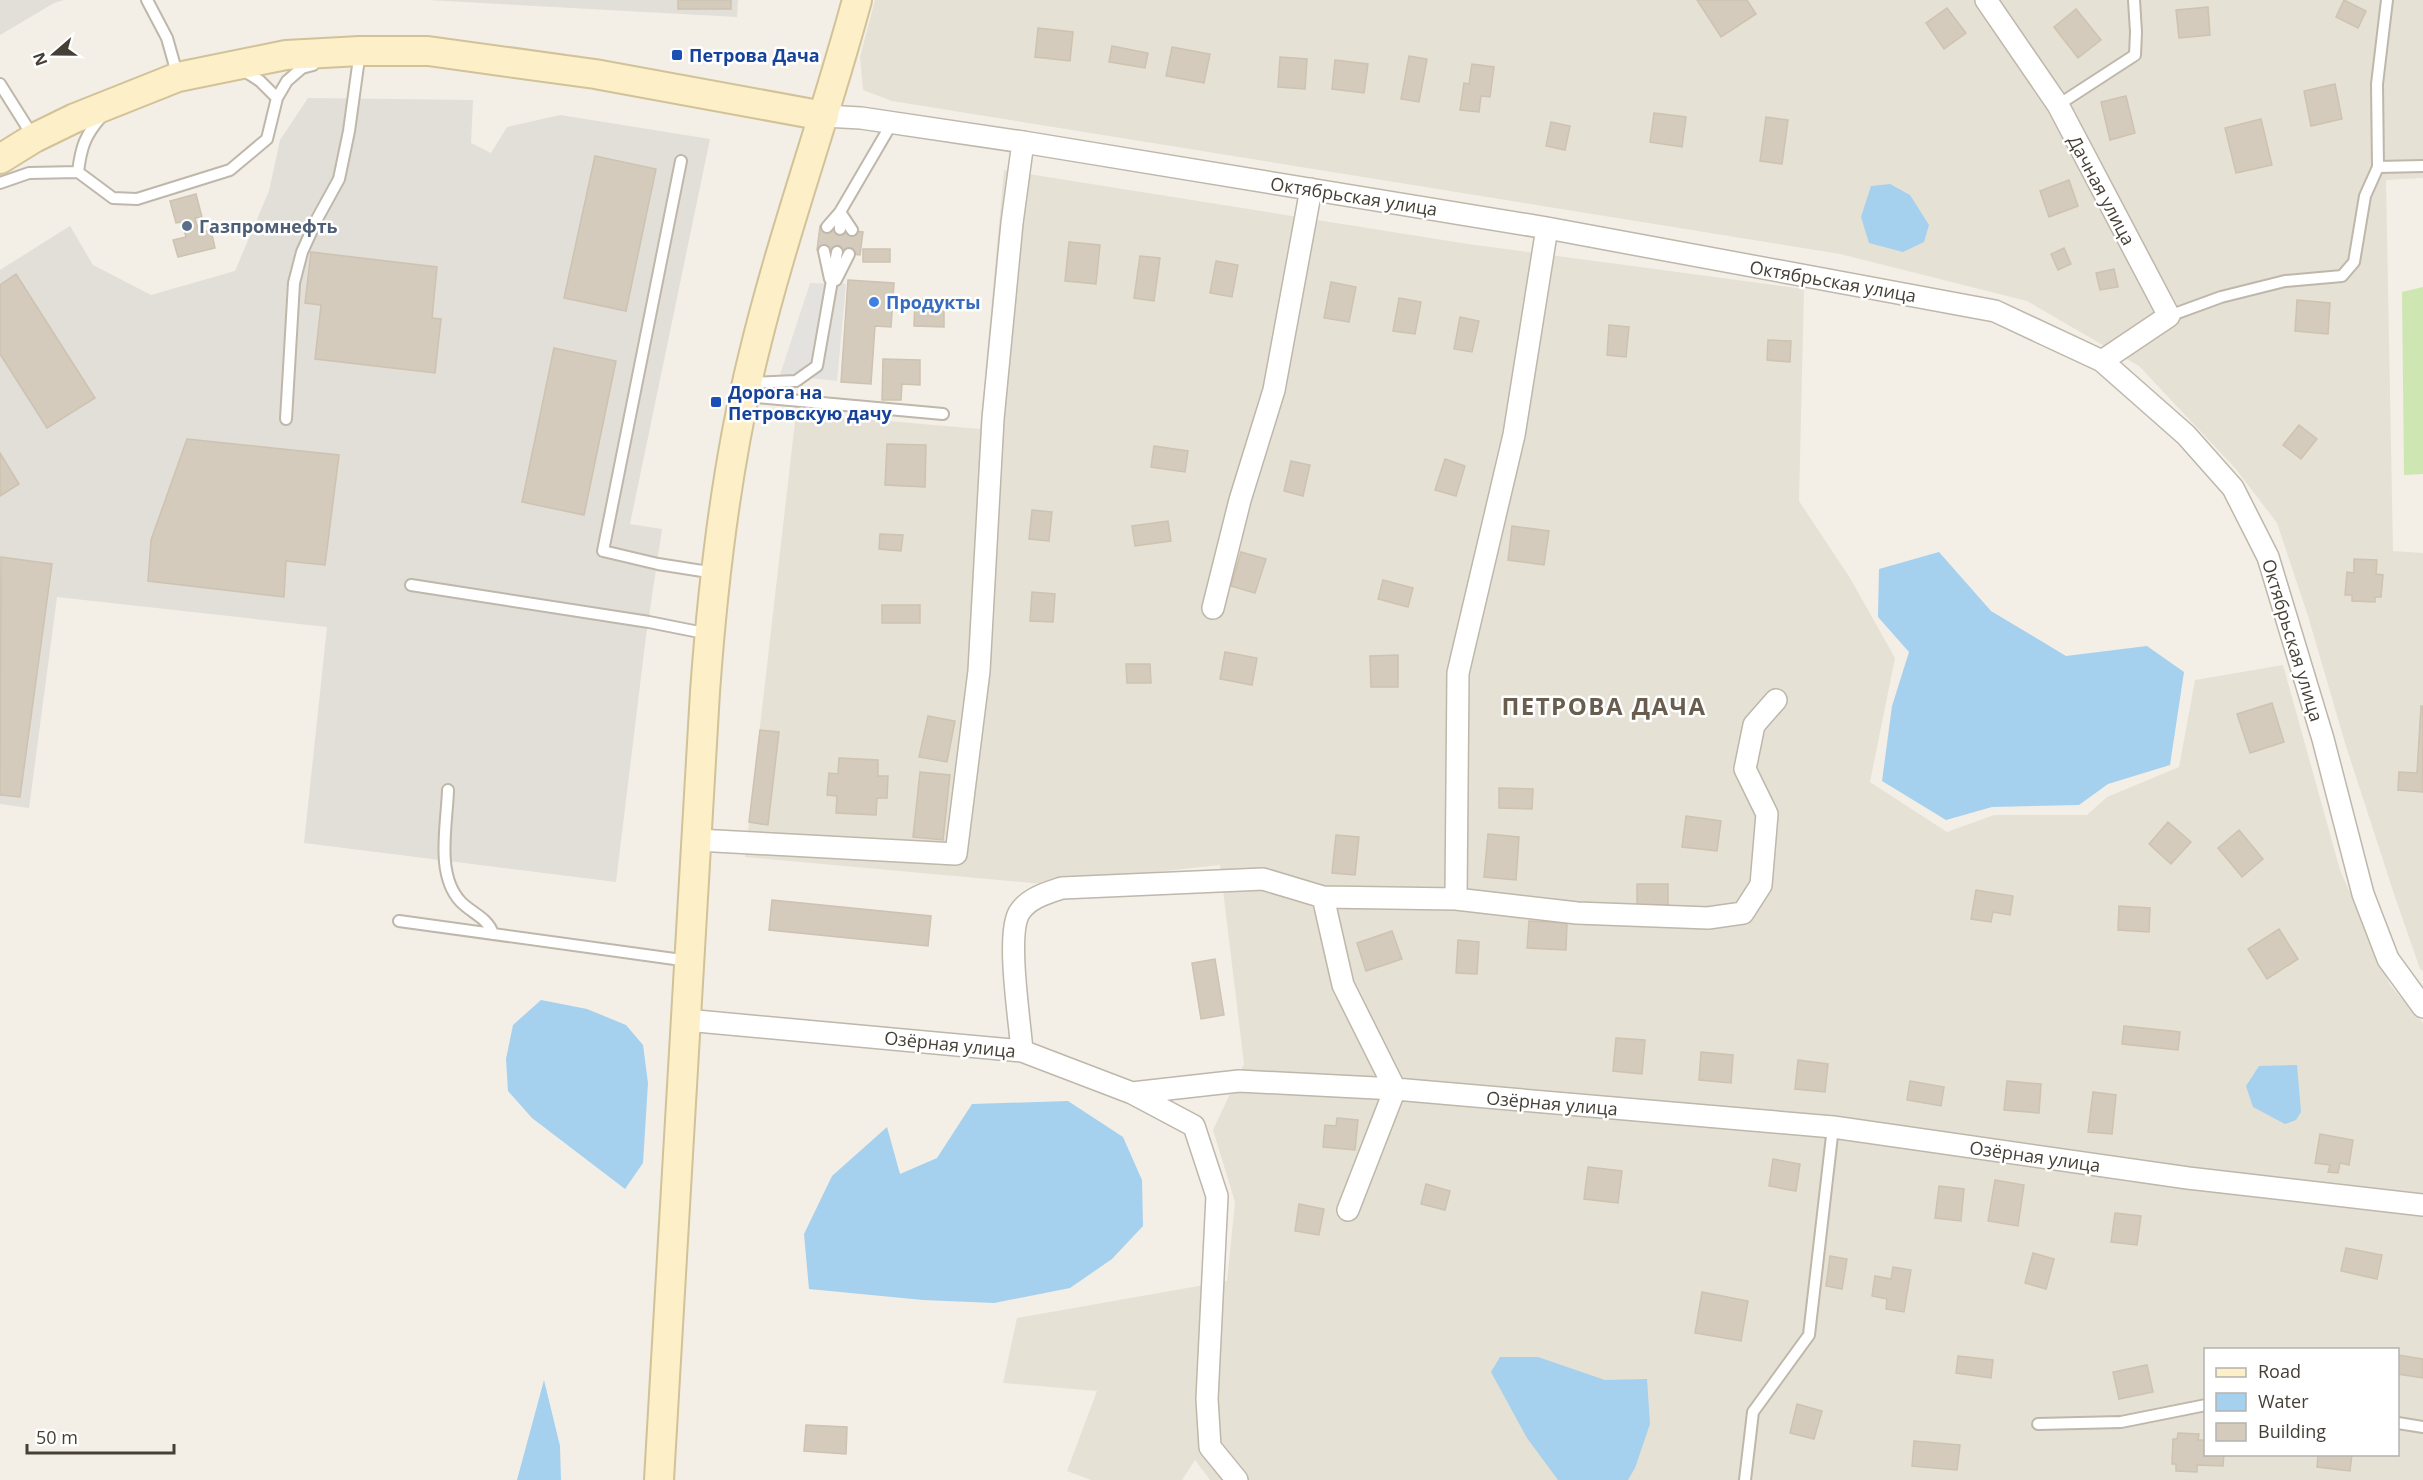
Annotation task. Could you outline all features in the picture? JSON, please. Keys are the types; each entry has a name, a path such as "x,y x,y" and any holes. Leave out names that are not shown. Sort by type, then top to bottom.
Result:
{"main road":[{"path":"659,1480 709,634 715,573 746,389 857,0"},
{"path":"0,159 34,138 114,102 178,77 286,55 360,51 428,51 617,78 824,116"}],"street":[{"name":"Дачная улица","path":"1986,0 2058,105 2169,316"},
{"name":"Октябрьская улица","path":"824,116 892,123 1023,142 1547,228 1995,311 2102,361 2186,435 2233,488 2268,557 2323,739 2363,894 2388,959 2423,1007"},
{"path":"697,840 956,854 979,671 993,419 1012,223 1023,142"},
{"path":"1213,608 1240,500 1274,390 1311,189"},
{"path":"1456,899 1458,674 1514,435 1547,228"},
{"path":"2102,361 2169,316"},
{"path":"1022,1051 1013,935 1020,913 1036,897 1062,888 1263,879 1323,897 1456,899 1577,913 1708,918 1743,913 1761,885 1767,814 1744,769 1754,725 1776,700"},
{"path":"1323,897 1343,985 1395,1089 1348,1210"},
{"name":"Озёрная улица","path":"686,1020 1022,1051 1131,1093 1239,1081 1395,1089 1833,1127 2187,1178 2423,1205"},
{"path":"1131,1093 1194,1126 1217,1196 1207,1399 1209,1447 1237,1480"}],"lane":[{"path":"147,0 167,38 178,77"},
{"path":"2058,105 2135,55 2134,0"},
{"path":"2169,316 2221,297 2285,281 2342,276 2354,262 2365,196 2378,167 2377,84 2387,0"},
{"path":"0,183 29,173 78,172 113,198 137,199 230,170 267,139 277,98 287,81 302,68 360,51 353,109 339,179 302,252 294,283 286,419"},
{"path":"235,64 260,81 277,98"},
{"path":"0,84 34,138"},
{"path":"78,172 81,151 89,131 114,102"},
{"path":"827,227 840,212 892,123"},
{"path":"681,161 603,551 658,564 715,573"},
{"path":"2378,167 2423,166"},
{"path":"840,212 840,229"},
{"path":"840,212 852,230"},
{"path":"824,251 831,289"},
{"path":"746,389 796,381 817,366 837,252"},
{"path":"831,289 849,254"},
{"path":"746,389 942,414"},
{"path":"411,585 649,622 709,634"},
{"path":"448,790 445,861 451,890 463,904 490,925 494,934"},
{"path":"399,921 689,961"},
{"path":"1745,1480 1753,1412 1809,1335 1833,1127"},
{"path":"2038,1424 2121,1422 2204,1405"},
{"path":"2399,1423 2423,1427"}],"shaded area":[{"path":"0,0 64,0 54,3 0,35"},
{"path":"428,0 738,0 737,17"},
{"path":"875,0 2423,0 2423,178 2386,180 2393,551 2423,553 2423,971 2420,969 2395,897 2277,523 2235,468 2139,366 2027,301 1840,254 892,101 863,90 860,57"},
{"path":"308,98 473,100 471,143 491,153 507,127 560,115 710,139 630,524 662,529 646,636 616,882 304,843 327,627 57,597 29,808 0,804 0,270 70,226 93,265 151,295 235,271 269,191 280,140"},
{"path":"1004,170 1468,244 1804,289 1799,501 1850,578 1895,658 1870,782 1947,832 1994,815 2087,815 2107,797 2179,767 2195,680 2283,665 2340,870 2390,985 2423,1023 2423,1480 1210,1480 1195,1460 1182,1480 1091,1480 1067,1471 1097,1391 1003,1383 1017,1318 1227,1281 1235,1202 1213,1130 1244,1064 1220,865 1044,884 745,857 796,413 980,429"},
{"path":"810,283 846,284 837,381 780,375"}],"green space":[{"path":"2423,287 2423,474 2404,475 2402,292"}],"water":[{"path":"1890,184 1910,195 1929,225 1924,242 1903,252 1869,243 1861,217 1871,186"},
{"path":"1939,552 1991,611 2066,656 2147,646 2184,672 2170,765 2108,784 2079,805 1992,807 1946,820 1882,781 1892,706 1909,652 1878,617 1879,569"},
{"path":"541,1000 587,1009 626,1025 643,1045 648,1083 643,1163 625,1189 532,1118 508,1091 506,1059 513,1025"},
{"path":"2297,1065 2301,1112 2296,1120 2285,1124 2253,1107 2246,1086 2259,1066"},
{"path":"1068,1101 1123,1137 1142,1180 1143,1226 1112,1259 1070,1288 994,1303 923,1300 809,1289 804,1234 832,1176 887,1127 900,1174 937,1158 972,1104"},
{"path":"1500,1357 1538,1357 1605,1380 1647,1379 1650,1424 1635,1468 1628,1480 1558,1480 1527,1438 1491,1372"},
{"path":"544,1380 560,1446 561,1480 517,1480"}],"building":[{"path":"678,0 731,0 731,9 678,9"},
{"path":"1697,0 1747,0 1756,14 1721,37"},
{"path":"2344,0 2366,11 2358,28 2336,17"},
{"path":"2208,7 2210,35 2179,38 2176,10"},
{"path":"1947,8 1966,33 1944,49 1926,23"},
{"path":"2076,9 2101,40 2078,58 2054,27"},
{"path":"1038,28 1073,32 1070,61 1035,57"},
{"path":"1112,46 1148,53 1145,68 1109,62"},
{"path":"1172,47 1210,54 1204,83 1166,76"},
{"path":"1409,56 1427,59 1419,102 1401,99"},
{"path":"1280,57 1307,59 1305,89 1278,87"},
{"path":"1335,60 1368,64 1364,93 1332,89"},
{"path":"1472,64 1494,67 1490,97 1481,96 1479,112 1460,110 1464,83 1469,84"},
{"path":"2335,84 2342,119 2311,126 2304,91"},
{"path":"2126,96 2135,133 2110,140 2101,102"},
{"path":"1654,113 1686,117 1682,147 1650,142"},
{"path":"1766,117 1788,120 1782,164 1760,161"},
{"path":"2261,119 2272,165 2236,173 2225,128"},
{"path":"1551,122 1570,126 1565,150 1546,146"},
{"path":"595,156 656,169 626,311 564,298"},
{"path":"2069,180 2078,206 2049,217 2040,191"},
{"path":"196,194 202,217 195,218 199,233 211,230 215,248 178,257 173,240 186,237 182,222 176,223 170,201"},
{"path":"820,226 863,232 860,255 817,250"},
{"path":"1069,242 1100,245 1096,284 1065,281"},
{"path":"2064,248 2071,264 2058,270 2051,254"},
{"path":"863,249 890,249 890,262 863,262"},
{"path":"311,252 437,267 432,318 441,319 435,373 315,359 321,305 305,303"},
{"path":"1140,256 1160,258 1154,301 1134,298"},
{"path":"1216,261 1238,265 1232,297 1210,293"},
{"path":"2114,269 2118,287 2100,290 2096,273"},
{"path":"16,274 95,398 47,428 0,354 0,285"},
{"path":"848,280 894,283 891,327 875,326 871,384 841,382"},
{"path":"1331,282 1356,287 1349,322 1324,318"},
{"path":"1399,298 1421,302 1415,334 1393,331"},
{"path":"915,299 944,300 944,327 914,326"},
{"path":"2297,300 2330,303 2328,334 2295,331"},
{"path":"1460,317 1479,321 1472,352 1454,349"},
{"path":"1609,325 1629,327 1626,357 1607,355"},
{"path":"1768,340 1791,341 1790,362 1767,360"},
{"path":"554,348 616,361 584,515 522,502"},
{"path":"883,359 920,360 920,385 902,384 901,400 882,400"},
{"path":"2299,425 2317,439 2301,459 2283,445"},
{"path":"187,439 339,455 325,565 286,561 284,597 148,581 151,540"},
{"path":"887,444 926,445 925,487 885,485"},
{"path":"1154,446 1188,451 1185,472 1151,467"},
{"path":"0,453 19,484 0,496"},
{"path":"1445,459 1465,466 1456,496 1435,490"},
{"path":"1291,461 1310,465 1303,496 1284,491"},
{"path":"1032,510 1052,512 1049,541 1029,539"},
{"path":"1168,521 1171,541 1135,546 1132,526"},
{"path":"1512,526 1549,531 1544,565 1508,560"},
{"path":"880,534 903,535 901,551 879,549"},
{"path":"1241,552 1266,559 1255,593 1231,586"},
{"path":"1,557 52,564 20,797 0,795"},
{"path":"2354,559 2377,560 2376,574 2383,575 2381,597 2375,597 2375,602 2352,601 2352,595 2345,595 2347,572 2354,573"},
{"path":"1383,580 1413,588 1408,607 1378,599"},
{"path":"1032,592 1055,594 1053,622 1030,621"},
{"path":"882,605 920,605 920,623 882,623"},
{"path":"1225,652 1257,658 1252,685 1220,679"},
{"path":"1398,655 1398,687 1371,687 1370,656"},
{"path":"1126,664 1150,664 1151,683 1127,683"},
{"path":"2272,703 2284,742 2250,753 2237,714"},
{"path":"2421,706 2423,706 2423,792 2398,790 2399,772 2417,773"},
{"path":"928,716 955,721 947,762 919,757"},
{"path":"760,730 779,732 768,825 749,822"},
{"path":"839,758 878,760 878,776 888,776 887,798 877,798 876,815 836,813 837,796 827,795 829,773 838,774"},
{"path":"920,772 950,775 943,840 913,837"},
{"path":"1499,788 1533,789 1532,809 1499,808"},
{"path":"1686,816 1721,821 1717,851 1682,847"},
{"path":"2168,822 2191,842 2171,864 2149,844"},
{"path":"2239,830 2263,859 2242,877 2218,848"},
{"path":"1488,834 1519,837 1516,880 1484,877"},
{"path":"1336,835 1359,837 1355,875 1332,873"},
{"path":"1637,884 1668,884 1668,905 1637,905"},
{"path":"1976,890 2013,896 2010,915 1993,912 1991,922 1971,919"},
{"path":"772,900 931,916 928,946 769,930"},
{"path":"2119,906 2150,908 2149,932 2118,930"},
{"path":"1529,921 1567,923 1566,950 1527,948"},
{"path":"2279,929 2298,959 2267,979 2248,949"},
{"path":"1392,931 1402,959 1366,971 1357,943"},
{"path":"1458,940 1479,942 1477,974 1456,973"},
{"path":"1215,959 1224,1015 1201,1019 1192,963"},
{"path":"2124,1026 2180,1032 2178,1050 2122,1044"},
{"path":"1616,1038 1645,1040 1642,1074 1613,1071"},
{"path":"1701,1052 1733,1055 1731,1083 1699,1080"},
{"path":"1798,1060 1828,1064 1825,1092 1795,1089"},
{"path":"1910,1081 1944,1087 1941,1106 1907,1100"},
{"path":"2007,1081 2041,1084 2039,1113 2004,1110"},
{"path":"2093,1092 2116,1095 2112,1134 2088,1132"},
{"path":"1337,1118 1358,1120 1355,1150 1323,1147 1325,1125 1336,1126"},
{"path":"2320,1134 2353,1140 2349,1165 2340,1163 2338,1173 2328,1172 2330,1165 2315,1163"},
{"path":"1773,1159 1800,1164 1796,1191 1769,1186"},
{"path":"1588,1167 1622,1171 1618,1203 1584,1199"},
{"path":"1995,1180 2024,1185 2018,1226 1988,1221"},
{"path":"1426,1184 1450,1191 1445,1210 1421,1204"},
{"path":"1939,1186 1964,1189 1961,1221 1935,1218"},
{"path":"1299,1204 1324,1209 1319,1235 1295,1231"},
{"path":"2115,1213 2141,1216 2137,1245 2111,1242"},
{"path":"2346,1248 2382,1255 2377,1279 2341,1271"},
{"path":"2033,1253 2054,1259 2046,1289 2025,1283"},
{"path":"1830,1256 1847,1259 1842,1289 1826,1286"},
{"path":"1893,1267 1911,1270 1904,1312 1886,1309 1887,1299 1872,1296 1875,1276 1891,1279"},
{"path":"1702,1292 1748,1301 1741,1341 1695,1333"},
{"path":"2399,1355 2423,1359 2423,1378 2399,1374"},
{"path":"1958,1356 1993,1360 1991,1378 1956,1373"},
{"path":"2147,1365 2153,1392 2119,1399 2113,1372"},
{"path":"1797,1404 1822,1411 1814,1439 1790,1433"},
{"path":"806,1425 847,1427 846,1454 804,1451"},
{"path":"2178,1433 2199,1434 2198,1440 2204,1440 2204,1456 2224,1456 2223,1466 2197,1465 2197,1472 2176,1471 2176,1464 2172,1464 2173,1439 2177,1439"},
{"path":"1914,1441 1960,1445 1957,1470 1912,1466"},
{"path":"2318,1456 2352,1456 2350,1471 2317,1467"}],"place":[{"name":"Петрова Дача","path":"677,55"},
{"name":"Газпромнефть","path":"187,226"},
{"name":"Продукты","path":"874,302"},
{"name":"Дорога на Петровскую дачу","path":"716,402"}],"district":[{"name":"ПЕТРОВА ДАЧА","path":"1604,705"}]}
